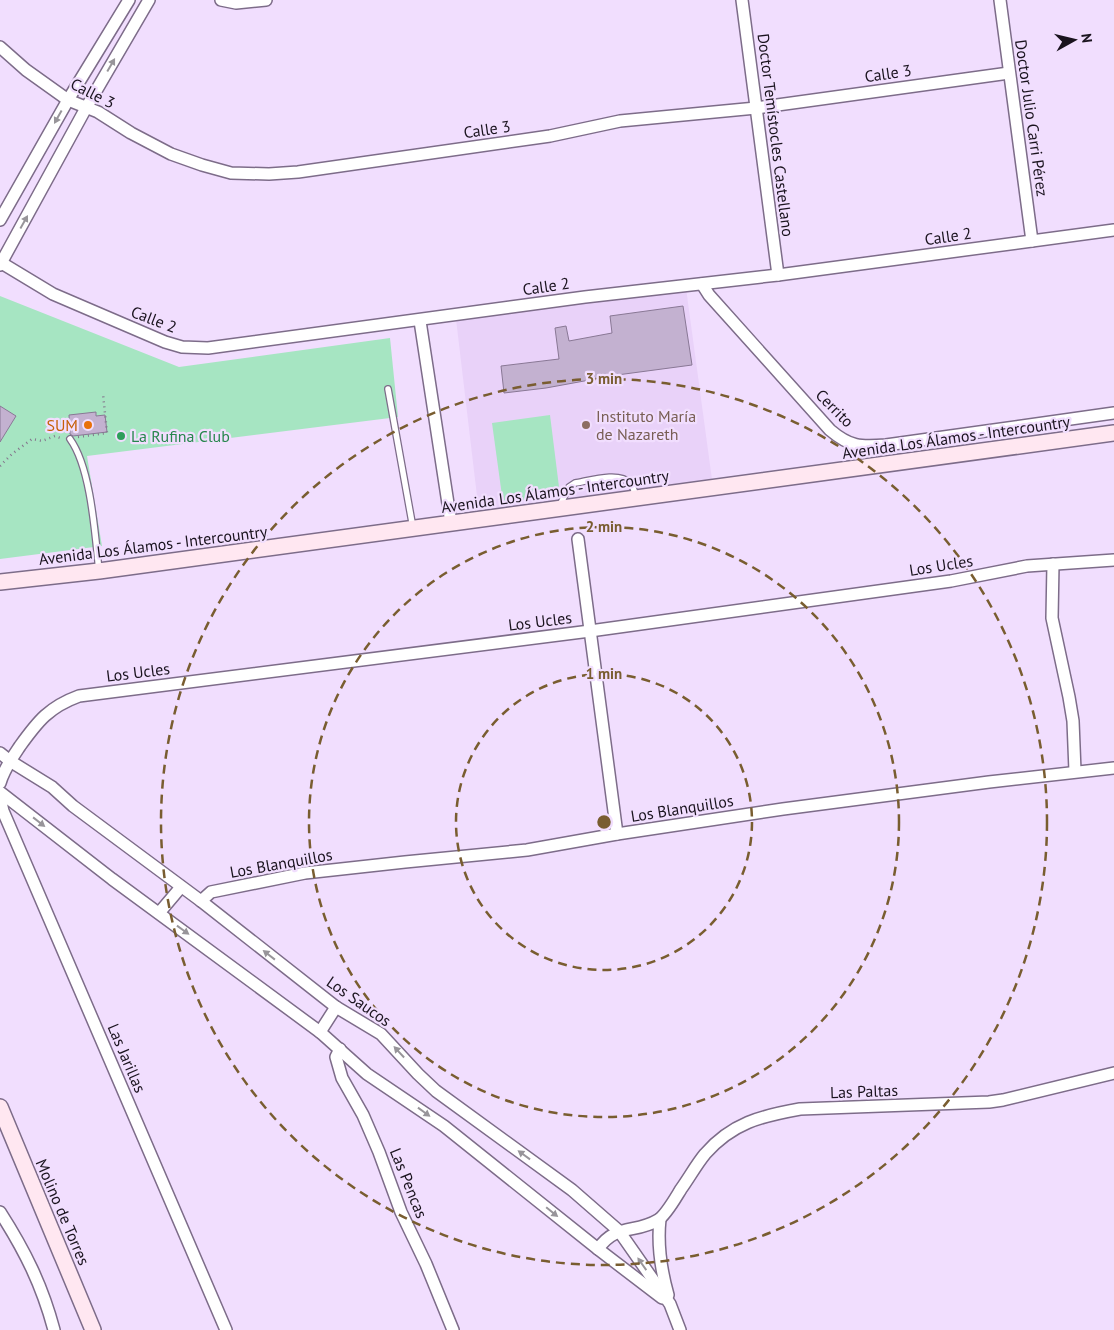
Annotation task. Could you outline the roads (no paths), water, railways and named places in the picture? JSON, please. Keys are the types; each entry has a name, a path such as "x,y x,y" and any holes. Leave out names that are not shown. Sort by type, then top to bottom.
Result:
{"main road":[{"name":"Avenida Los Álamos - Intercountry","path":"0,582 1114,434"},
{"name":"Molino de Torres","path":"0,1107 94,1330"}],"street":[{"path":"0,220 68,100 129,0"},
{"path":"0,263 86,108 149,0"},
{"path":"222,0 236,3 266,0"},
{"name":"Doctor Temístocles Castellano","path":"742,0 778,275"},
{"name":"Doctor Julio Carri Pérez","path":"1000,0 1032,241"},
{"name":"Calle 3","path":"0,47 33,75 68,100 98,112 153,146 180,158 231,173 269,174 550,136 620,121 756,108 1010,73"},
{"name":"Calle 2","path":"0,263 72,303 165,342 182,347 195,348 227,347 585,297 778,275 1114,230"},
{"name":"Cerrito","path":"702,284 709,295 830,430 848,443 860,446 886,445 1114,413"},
{"path":"420,321 451,523"},
{"path":"578,539 617,834"},
{"name":"Los Ucles","path":"1,778 10,761 38,721 64,702 79,696 590,631 950,582 1027,566 1114,560"},
{"path":"1053,564 1052,618 1073,722 1074,771"},
{"name":"Los Saucos","path":"0,753 52,787 73,806 201,901 336,1007 380,1034 432,1088 572,1190 619,1231 670,1304 680,1330"},
{"name":"Los Blanquillos","path":"201,901 211,892 305,873 528,850 617,834 793,808 1074,771 1114,768"},
{"path":"0,792 112,879 320,1032 367,1074 410,1101 444,1126 598,1250 670,1304"},
{"name":"Las Jarillas","path":"0,798 7,820 226,1330"},
{"path":"160,913 181,887"},
{"path":"320,1032 336,1007"},
{"name":"Las Pencas","path":"340,1049 336,1057 342,1078 369,1129 400,1212 426,1264 453,1330"},
{"name":"Las Paltas","path":"660,1219 705,1154 730,1130 752,1121 800,1109 989,1102 1114,1073"},
{"path":"0,1212 32,1268 54,1330"},
{"path":"598,1250 608,1238 619,1231 636,1228 660,1219 658,1240 670,1304"}],"lane":[{"path":"388,389 413,528"},
{"path":"70,439 76,448 86,479 99,570"},
{"path":"558,508 569,487 574,483 617,476 626,479 631,484 636,497"}],"place":[{"name":"SUM","path":"88,425"},
{"name":"Instituto María de Nazareth","path":"586,425"},
{"name":"La Rufina Club","path":"121,436"}]}
